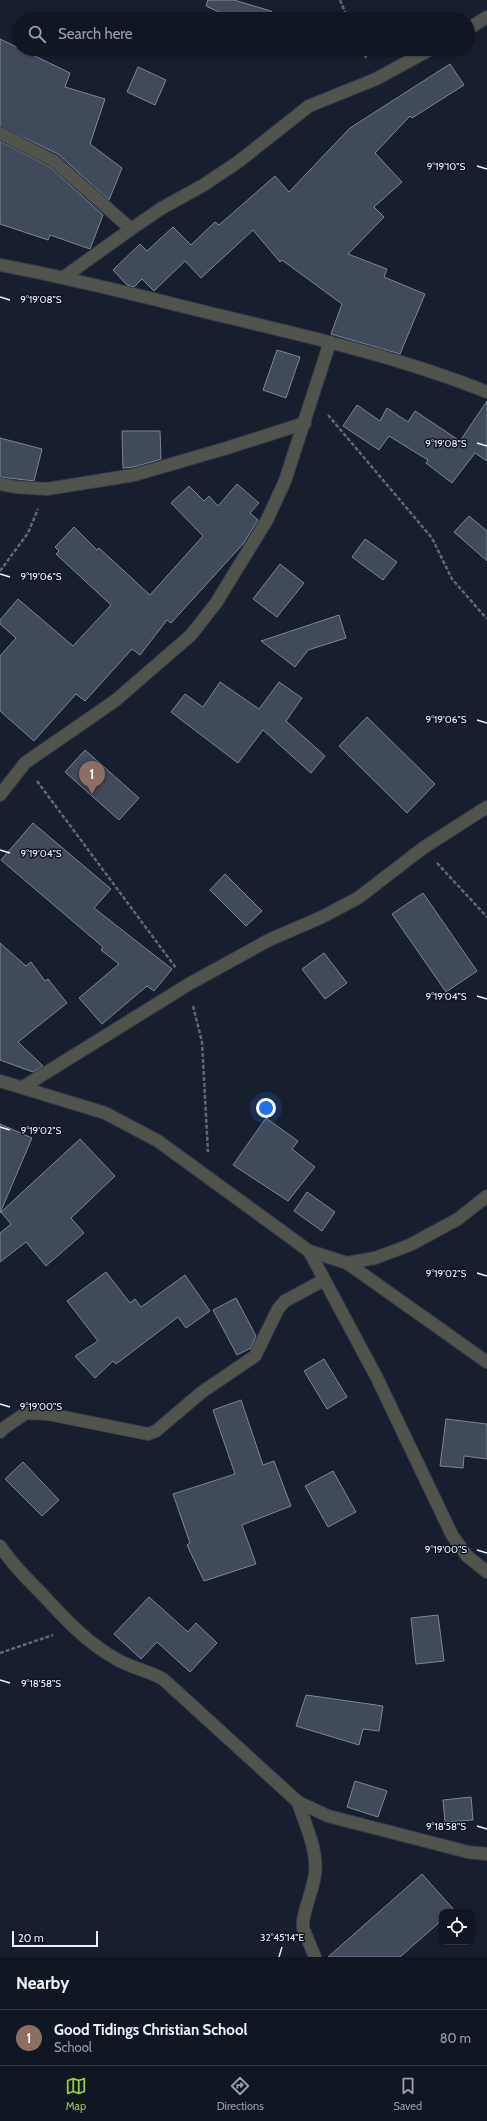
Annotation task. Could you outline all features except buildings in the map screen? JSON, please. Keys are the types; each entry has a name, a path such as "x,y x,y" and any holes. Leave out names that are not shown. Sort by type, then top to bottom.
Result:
{"street":[{"path":"475,25 487,18"},
{"path":"64,277 162,208 202,186 238,162 309,106 376,79 418,56"},
{"path":"0,132 54,161 131,229"},
{"path":"0,265 64,277 330,342 443,376 487,392"},
{"path":"0,795 25,763 116,700 191,635 216,603 267,520 285,481 330,342"},
{"path":"0,484 15,487 47,489 134,475 227,448 305,423"},
{"path":"23,1087 188,984 269,940 322,917 358,898 423,848 487,807"},
{"path":"0,1080 104,1113 158,1141 309,1252 347,1263 487,1362"},
{"path":"347,1263 374,1258 410,1245 458,1219 487,1196"},
{"path":"309,1252 377,1378 452,1535 467,1556 487,1572"},
{"path":"0,1432 26,1413 48,1414 148,1434 156,1431 202,1392 255,1356 278,1309 285,1301 324,1280"},
{"path":"0,1546 10,1561 74,1628 106,1653 120,1661 150,1672 163,1679 298,1802 328,1816 468,1852 487,1854"},
{"path":"298,1802 314,1849 315,1862 313,1886 302,1922 315,1957"}],"path":[{"path":"340,0 345,12"},
{"path":"312,397 366,458 432,538 452,579 487,619"},
{"path":"0,571 32,526 47,489"},
{"path":"25,763 188,984 202,1042 210,1180"},
{"path":"423,848 487,917"},
{"path":"0,1653 74,1628"}],"place":[{"name":"Good Tidings Christian School","path":"92,794"}]}
